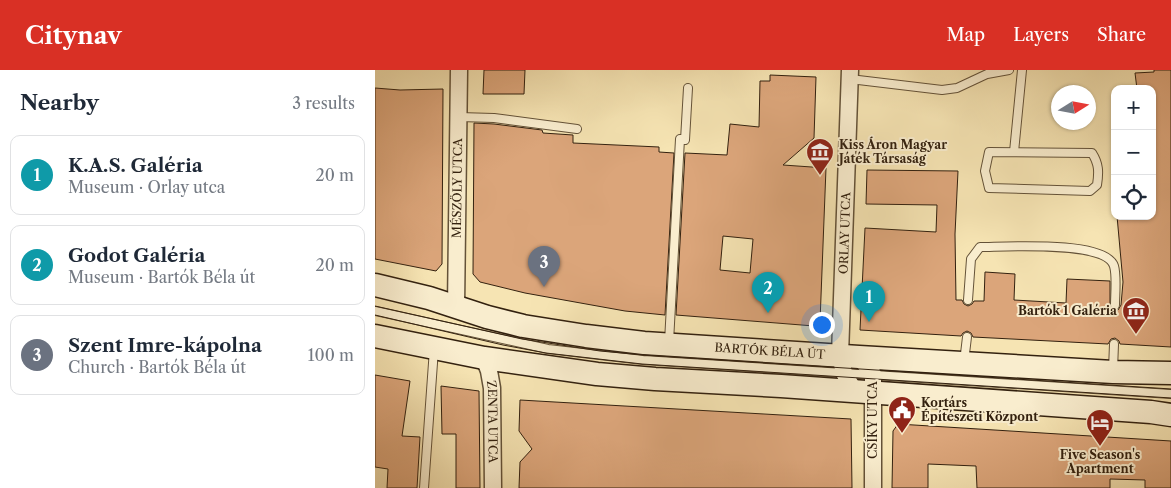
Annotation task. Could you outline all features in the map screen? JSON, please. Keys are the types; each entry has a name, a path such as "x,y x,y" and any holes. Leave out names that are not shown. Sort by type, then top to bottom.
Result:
{"main road":[{"name":"BARTÓK BÉLA ÚT","path":"375,285 429,298 523,326 585,336 669,344 856,374 1171,415"},
{"name":"BARTÓK BÉLA ÚT","path":"375,336 484,358 655,380 856,374 964,363 1113,372 1171,373"}],"street":[{"name":"MÉSZÖLY UTCA","path":"456,307 459,70"},
{"name":"ORLAY UTCA","path":"850,75 856,374"},
{"name":"ZENTA UTCA","path":"484,358 492,388 493,488"},
{"name":"CSÍKY UTCA","path":"856,374 873,488"}],"lane":[{"path":"850,75 943,90 957,88 987,74 1009,70"},
{"path":"1015,152 1022,70"},
{"path":"669,344 680,139 685,140 688,88"},
{"path":"459,117 494,118 577,129"},
{"path":"989,152 1015,152 1092,152 1098,162 1097,185 1090,191 989,188 985,171 989,152"},
{"path":"968,300 971,259 980,247 1069,247 1105,256 1114,266 1115,306"},
{"name":"BARTÓK BÉLA ÚT","path":"375,311 521,344 643,360 1171,394"},
{"path":"964,363 967,336"},
{"path":"1113,372 1114,344"},
{"path":"425,488 434,349"}],"building":[{"path":"484,70 525,70 524,94 483,94"},
{"path":"1154,70 1171,70 1171,347 1120,344 1115,338 1111,339 1108,344 973,337 967,331 961,336 860,330 865,228 936,232 937,205 866,204 867,170 958,171 955,234 956,300 962,300 968,306 974,301 984,301 985,272 1015,274 1014,300 1066,303 1067,279 1110,281 1110,307 1113,310 1118,310 1121,305 1123,282 1117,220 1156,220 1156,85 1136,85 1135,73 1154,72"},
{"path":"770,75 816,77 814,138 783,165 826,168 820,322 814,326 676,315 685,153 727,155 730,124 759,127 760,81 770,81","holes":["723,236 753,239 750,273 720,270"]},
{"path":"375,88 400,90 443,89 442,264 436,271 375,259"},
{"path":"474,123 542,130 543,133 573,135 573,143 659,147 659,152 674,153 665,315 625,311 525,293 480,282 473,274"},
{"path":"375,375 410,381 402,436 420,437 417,488 387,488 388,469 375,467"},
{"path":"441,386 479,391 480,488 456,488 456,434 442,434"},
{"path":"520,400 851,419 852,488 519,488 520,462 532,449 519,431"},
{"path":"898,424 1171,441 1171,488 1145,488 1145,480 1110,479 1110,488 977,488 976,466 928,464 928,488 892,488 893,431"}],"tram line":[{"path":"375,306 522,339 600,351 1171,389"},
{"path":"375,315 503,345 546,353 642,364 1171,398"}],"place":[{"name":"Kiss Áron Magyar Játék Társaság","path":"820,176"},
{"name":"Szent Imre-kápolna","path":"544,287"},
{"name":"Godot Galéria","path":"768,313"},
{"name":"K.A.S. Galéria","path":"869,322"},
{"name":"Bartók 1 Galéria","path":"1136,335"},
{"name":"Kortárs Építészeti Központ","path":"902,434"},
{"name":"Five Season's Apartment","path":"1100,447"}]}
